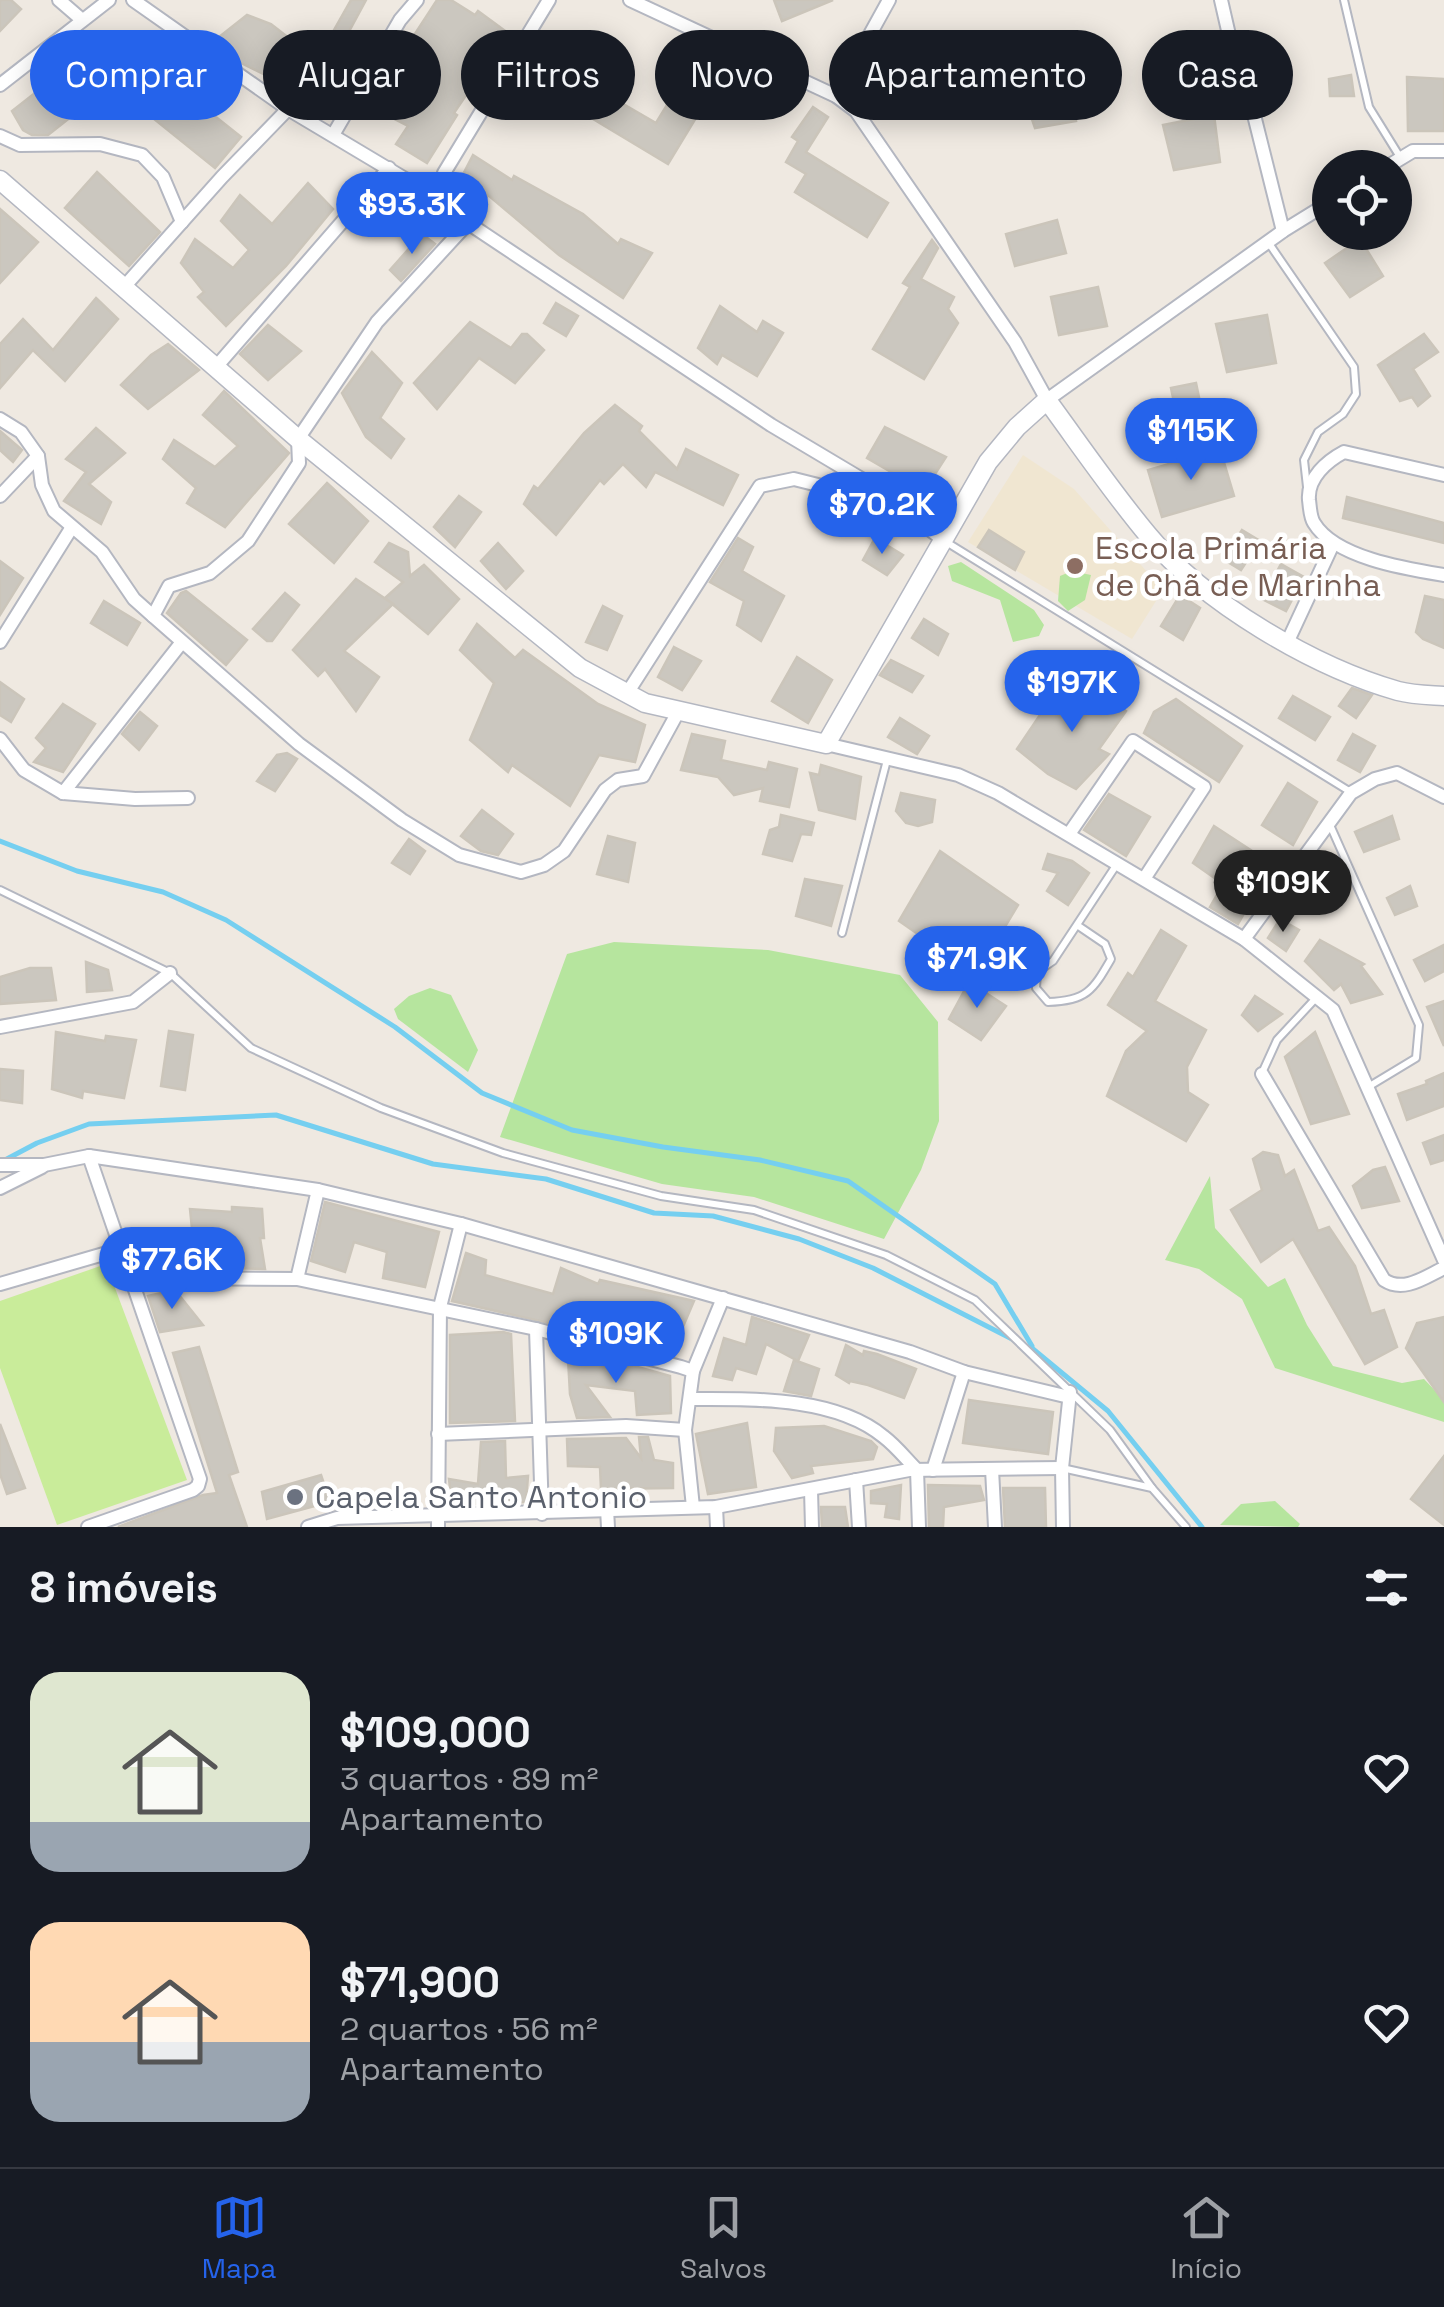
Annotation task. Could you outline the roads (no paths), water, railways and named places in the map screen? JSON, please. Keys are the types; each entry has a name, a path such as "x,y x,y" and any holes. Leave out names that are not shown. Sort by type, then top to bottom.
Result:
{"street":[{"path":"59,0 81,20"},
{"path":"0,85 109,0"},
{"path":"133,0 263,91"},
{"path":"333,134 400,20 416,0"},
{"path":"437,198 444,173 549,0"},
{"path":"630,0 651,4 829,93"},
{"path":"872,30 889,0"},
{"path":"1221,0 1234,61 1250,98 1284,231"},
{"path":"124,287 278,120"},
{"path":"308,120 437,198 468,223 771,424 870,484 942,539"},
{"path":"862,120 1014,342 1047,400 1149,537 1190,576 1286,644 1325,664 1401,692 1444,696"},
{"path":"0,136 20,145 100,144 142,154 163,178 182,222"},
{"path":"1412,150 1444,151"},
{"path":"216,367 388,168"},
{"path":"0,180 298,439 580,668 626,695 678,712 958,776 998,794 1244,939 1333,1010 1444,1264 1403,1286 1392,1286 1384,1280 1262,1074"},
{"path":"826,744 988,462 1017,427 1047,400 1312,213"},
{"path":"153,616 168,586 210,574 248,540 299,463 298,439 377,322 468,223"},
{"path":"0,419 21,432 38,456 42,486 54,512 102,552 134,599 300,744 402,820 459,855 521,872 544,865 564,851 605,790 618,780 643,776 678,712"},
{"path":"1444,475 1344,452 1324,462 1308,493 1312,522 1333,544 1400,568 1444,575"},
{"path":"0,496 38,456"},
{"path":"626,695 760,486 794,479 897,505"},
{"path":"0,642 72,527"},
{"path":"1286,644 1333,544"},
{"path":"62,793 182,642"},
{"path":"0,739 24,770 62,793 136,799 188,798"},
{"path":"1068,834 1133,741 1204,787 1144,879"},
{"path":"1244,939 1352,793 1375,778 1397,773 1444,797"},
{"path":"0,1027 133,1002 170,972"},
{"path":"88,1156 200,1479 193,1490 88,1527"},
{"path":"0,1188 44,1166 88,1156 318,1190 462,1224 910,1352 964,1372 1070,1393 1062,1468 1063,1527"},
{"path":"0,1165 44,1166"},
{"path":"297,1279 318,1190"},
{"path":"437,1522 440,1307 462,1224"},
{"path":"0,1284 106,1253 169,1278 297,1279 440,1307 693,1371"},
{"path":"693,1507 685,1430 693,1371 723,1298"},
{"path":"536,1329 542,1514"},
{"path":"932,1470 964,1372"},
{"path":"690,1398 773,1399 833,1411 883,1435 917,1470 919,1527"},
{"path":"438,1434 626,1426 685,1430"},
{"path":"308,1527 337,1518 437,1522 716,1507 917,1470 1062,1468"},
{"path":"992,1469 995,1527"},
{"path":"856,1480 859,1527"},
{"path":"810,1490 812,1527"},
{"path":"716,1507 717,1527"},
{"path":"608,1510 608,1527"}],"lane":[{"path":"1344,0 1369,107 1395,150"},
{"path":"1268,242 1354,367 1356,394 1344,414 1318,432 1304,460 1308,493"},
{"path":"942,539 1352,793"},
{"path":"842,933 887,759"},
{"path":"1330,825 1419,1025 1416,1058 1367,1088"},
{"path":"1077,924 1106,944 1111,959 1092,990 1071,1002 1048,1002 1036,988 1038,972 1052,960 1118,864"},
{"path":"0,890 170,972 251,1048 381,1108 503,1152 661,1196 754,1210 886,1255 975,1300 1110,1430 1186,1527"},
{"path":"1262,1074 1278,1040 1317,997"},
{"path":"1062,1468 1152,1488"}],"waterway":[{"path":"0,841 77,871 163,892 226,920 395,1027 482,1093 572,1130 760,1160 848,1181 995,1284 1032,1346"},
{"path":"3,1161 37,1143 89,1124 276,1115 433,1164 546,1179 654,1213 713,1216 799,1239 873,1268 1014,1340"},
{"path":"1024,1345 1108,1411 1202,1527"}],"place":[{"name":"Escola Primária de Chã de Marinha","path":"1075,566"},
{"name":"Capela Santo Antonio","path":"295,1497"}]}
